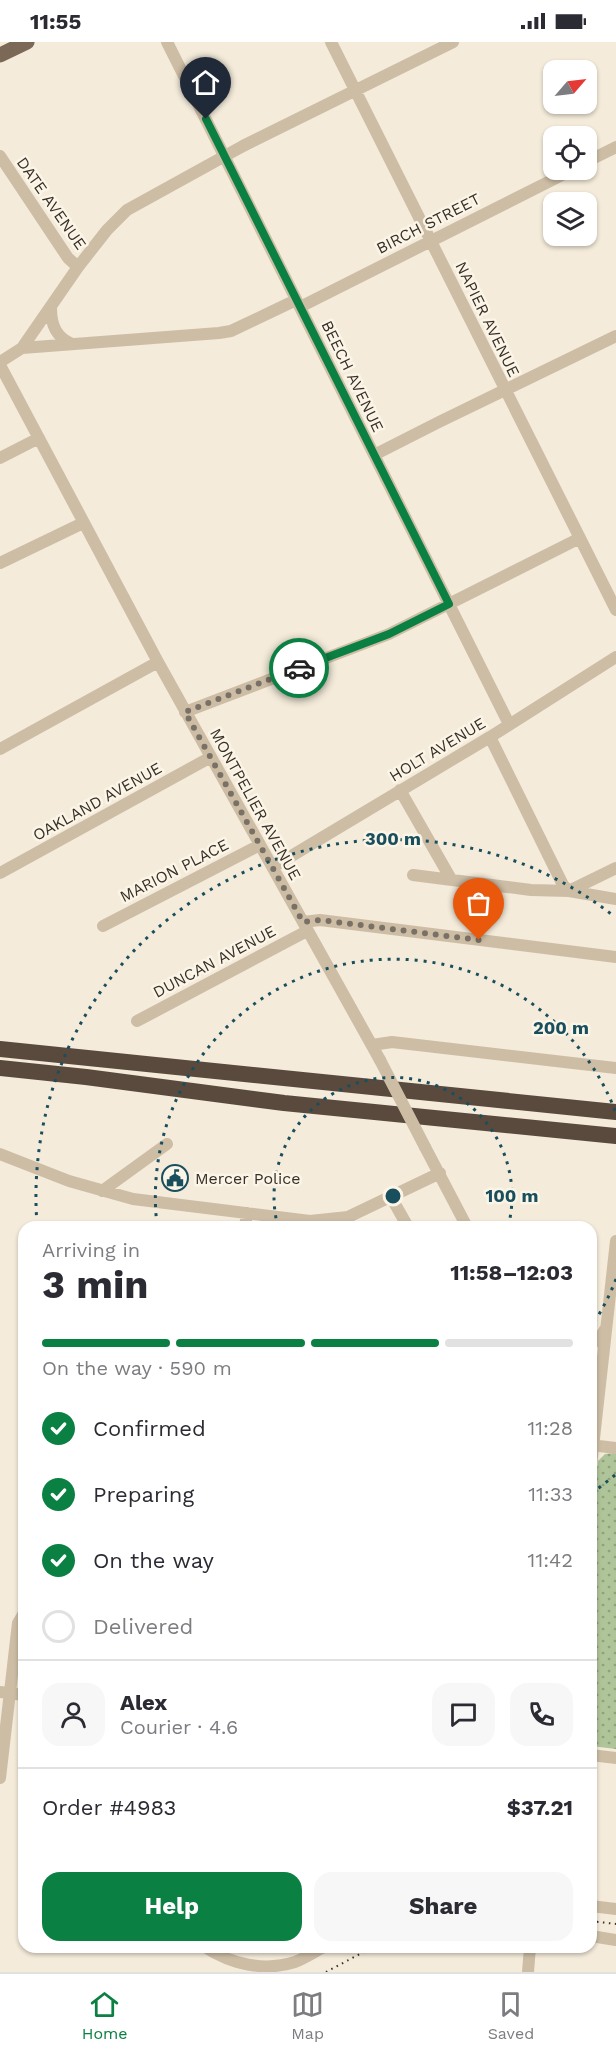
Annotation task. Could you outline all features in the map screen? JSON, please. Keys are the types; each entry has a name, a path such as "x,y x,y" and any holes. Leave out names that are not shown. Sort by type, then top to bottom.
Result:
{"highway":[{"path":"0,1049 616,1112"},
{"path":"0,1068 284,1102 616,1136"}],"main road":[{"path":"0,55 27,42"}],"street":[{"name":"BEECH AVENUE","path":"167,42 509,724"},
{"name":"NAPIER AVENUE","path":"332,42 616,610"},
{"path":"0,363 22,348 78,267 107,230 127,210 224,157 453,42"},
{"path":"597,156 616,147"},
{"name":"DATE AVENUE","path":"0,156 68,258 78,267"},
{"name":"BIRCH STREET","path":"22,348 197,336 231,331 298,303 552,180"},
{"path":"51,308 53,324 59,336 72,344"},
{"path":"374,455 616,336"},
{"name":"MONTPELIER AVENUE","path":"0,363 185,712 372,1045 465,1221"},
{"path":"0,458 39,438"},
{"path":"0,563 83,523"},
{"path":"185,712 389,634 580,538"},
{"name":"HOLT AVENUE","path":"273,867 490,737 616,657"},
{"path":"0,749 158,662"},
{"path":"490,737 563,885 570,891"},
{"name":"OAKLAND AVENUE","path":"0,873 211,757"},
{"path":"400,790 451,879"},
{"name":"MARION PLACE","path":"103,926 260,844"},
{"path":"570,891 616,868"},
{"path":"413,875 531,890 570,891 616,899"},
{"name":"DUNCAN AVENUE","path":"137,1021 320,920 616,957"},
{"path":"372,1045 392,1042 616,1068"},
{"path":"102,1191 167,1144"},
{"path":"0,1154 69,1181 134,1199 310,1221 348,1217 440,1173"},
{"path":"392,1197 405,1221"},
{"path":"246,1221 247,1213"},
{"path":"597,1404 611,1327 616,1241"},
{"path":"597,1340 611,1327"},
{"path":"597,1446 616,1448"},
{"path":"0,1778 5,1693 18,1623"},
{"path":"597,1754 614,1758"},
{"path":"597,1907 616,1909"},
{"path":"597,1937 616,1940"},
{"path":"216,1953 230,1961 260,1968 294,1963 313,1953"},
{"path":"528,1972 530,1953"}],"green space":[{"path":"616,1453 616,1749 597,1747 597,1469 598,1461 605,1454"}],"railway":[{"path":"597,1922 616,1924"},
{"path":"326,1972 362,1953"}],"way so far":[{"path":"299,668 185,712 303,922 320,920 479,940"}],"place":[{"name":"Mercer Police","path":"175,1178"}],"route":[{"path":"206,119 449,604 389,634 299,668"}]}
